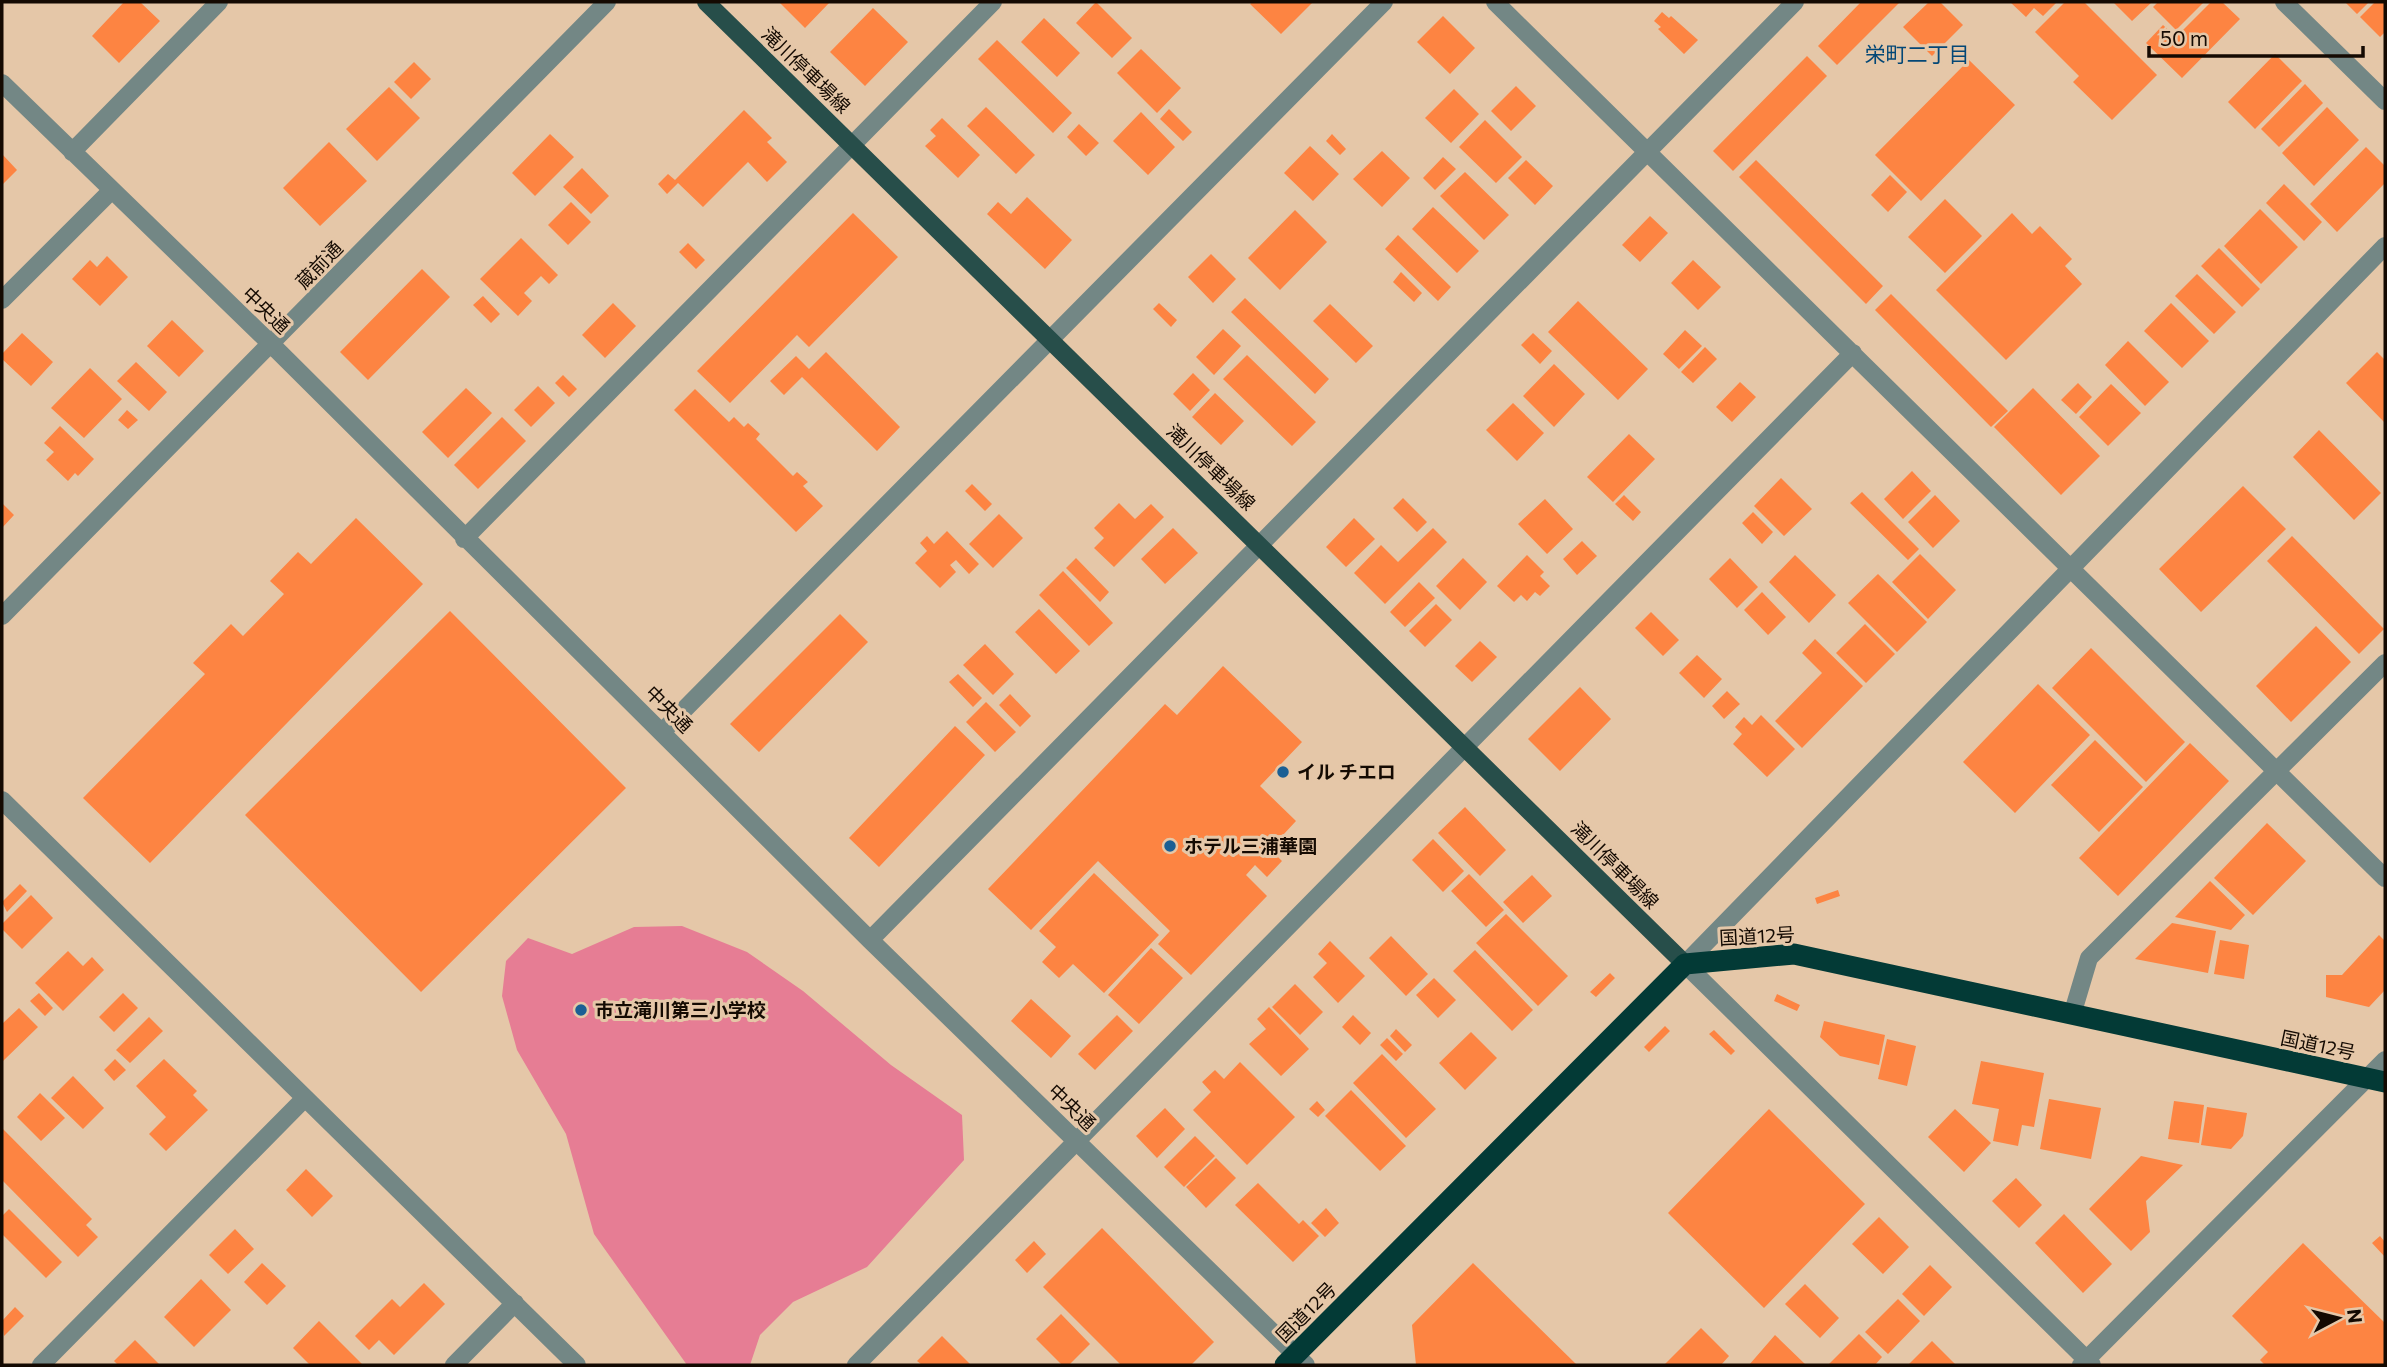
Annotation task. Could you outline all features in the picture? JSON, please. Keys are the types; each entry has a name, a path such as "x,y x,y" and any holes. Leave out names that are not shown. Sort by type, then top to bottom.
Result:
{"highway":[{"name":"国道12号","path":"1295,1362 1685,964 1794,954 2376,1080"}],"main road":[{"name":"滝川停車場線","path":"706,2 1259,542 1685,964"}],"street":[{"path":"72,152 219,2"},
{"name":"蔵前通","path":"2,616 607,2"},
{"path":"464,539 993,2"},
{"path":"662,732 1384,2"},
{"path":"1495,2 2385,878"},
{"path":"870,940 1259,542 1796,2"},
{"path":"2284,2 2385,101"},
{"name":"中央通","path":"2,83 271,344 464,539 1077,1141 1295,1362"},
{"path":"2,300 111,191"},
{"path":"2385,246 2070,566 1685,964 2086,1363 2376,1080 2385,1060"},
{"path":"856,1365 1853,353"},
{"path":"2072,1015 2089,958 2385,663"},
{"path":"2,800 578,1365"},
{"path":"41,1365 305,1098"},
{"path":"454,1365 515,1303"}],"shaded area":[{"path":"682,926 747,952 803,991 891,1065 962,1115 964,1160 867,1267 793,1302 760,1335 750,1365 687,1365 594,1234 566,1134 517,1050 502,996 506,961 528,938 572,954 634,927"}],"building":[{"path":"124,2 140,2 160,21 119,63 92,36"},
{"path":"779,2 830,2 805,28"},
{"path":"1096,2 1132,38 1112,58 1076,23"},
{"path":"1313,2 1281,34 1250,4"},
{"path":"1861,2 1900,2 1837,65 1818,46"},
{"path":"1929,2 1940,2 1963,25 1932,56 1903,27"},
{"path":"2010,2 2057,2 2043,16 2034,8 2026,17"},
{"path":"2065,2 2084,2 2157,75 2112,120 2073,82 2079,76 2035,32"},
{"path":"2113,2 2152,2 2132,21"},
{"path":"2158,2 2204,2 2176,30 2153,7"},
{"path":"2211,2 2222,2 2240,19 2182,78 2146,43 2163,25 2176,37"},
{"path":"2345,2 2369,2 2357,14"},
{"path":"2375,2 2385,2 2385,32 2380,37 2360,17"},
{"path":"873,8 908,42 865,86 830,52"},
{"path":"1662,12 1669,18 1671,16 1698,40 1684,54 1658,29 1661,27 1654,21"},
{"path":"1443,16 1475,48 1450,74 1417,42"},
{"path":"1044,18 1080,53 1057,77 1021,42"},
{"path":"997,40 1072,113 1053,133 978,59"},
{"path":"1141,49 1181,88 1157,113 1117,73"},
{"path":"2275,54 2302,81 2255,129 2228,102"},
{"path":"1807,56 1827,76 1733,171 1713,151"},
{"path":"1969,60 2015,105 1921,201 1875,155"},
{"path":"414,62 431,79 411,99 394,82"},
{"path":"2305,84 2323,103 2279,147 2261,129"},
{"path":"1516,86 1536,106 1511,131 1491,111"},
{"path":"389,87 420,118 377,161 346,129"},
{"path":"1454,89 1479,114 1451,143 1425,118"},
{"path":"986,107 1035,155 1016,174 967,126"},
{"path":"2327,107 2359,140 2314,186 2282,153"},
{"path":"1169,109 1192,132 1183,141 1160,119"},
{"path":"744,110 772,138 767,142 787,162 767,182 748,162 703,207 678,183 667,194 658,184 668,174 675,180"},
{"path":"1141,112 1175,147 1148,175 1113,141"},
{"path":"942,118 980,155 958,178 925,146 936,136 930,130"},
{"path":"1485,120 1522,157 1496,183 1459,147"},
{"path":"1079,124 1099,143 1086,156 1067,137"},
{"path":"550,134 574,157 535,196 512,173"},
{"path":"1332,134 1346,149 1340,155 1326,141"},
{"path":"329,142 367,181 320,226 283,188"},
{"path":"1310,146 1339,174 1313,201 1284,173"},
{"path":"2366,147 2385,166 2385,183 2337,232 2310,204"},
{"path":"1382,151 1410,178 1382,207 1353,179"},
{"path":"2,154 17,170 2,185"},
{"path":"1443,157 1456,169 1435,190 1423,178"},
{"path":"1526,160 1553,186 1535,205 1508,178"},
{"path":"1756,160 1883,286 1866,304 1739,177"},
{"path":"582,168 609,196 591,214 563,187"},
{"path":"1465,172 1509,215 1484,240 1440,196"},
{"path":"1890,175 1907,192 1888,212 1871,195"},
{"path":"2284,184 2322,222 2304,241 2266,203"},
{"path":"1027,197 1072,240 1045,269 987,214 998,202 1011,214"},
{"path":"1945,199 1982,236 1945,273 1908,237"},
{"path":"571,202 591,222 568,245 548,225"},
{"path":"1433,207 1479,251 1457,273 1412,229"},
{"path":"2260,209 2298,247 2261,284 2224,246"},
{"path":"1295,210 1327,242 1280,290 1248,258"},
{"path":"853,213 898,257 809,347 797,335 730,403 697,371"},
{"path":"2012,213 2032,234 2040,226 2072,259 2065,266 2082,284 2006,360 1936,290"},
{"path":"1650,216 1668,233 1640,262 1622,245"},
{"path":"1398,235 1451,287 1438,301 1385,249"},
{"path":"521,238 558,275 549,284 541,276 524,293 532,301 518,316 480,279"},
{"path":"688,243 705,260 696,269 679,252"},
{"path":"2219,248 2260,289 2242,307 2201,266"},
{"path":"1211,254 1236,279 1213,303 1188,277"},
{"path":"107,256 128,277 100,306 72,279 90,260 97,267"},
{"path":"1693,260 1721,287 1698,310 1671,283"},
{"path":"422,269 450,297 368,380 340,352"},
{"path":"1401,272 1422,293 1414,302 1393,282"},
{"path":"2197,274 2236,312 2214,334 2175,296"},
{"path":"1891,294 2008,411 1991,427 1875,310"},
{"path":"483,296 500,314 491,323 473,305"},
{"path":"1245,298 1329,379 1315,394 1231,312"},
{"path":"1578,301 1648,369 1618,400 1548,332"},
{"path":"613,303 636,326 605,358 582,335"},
{"path":"1159,303 1177,320 1171,327 1153,309"},
{"path":"2171,303 2209,341 2182,368 2144,331"},
{"path":"1330,304 1373,346 1356,363 1313,321"},
{"path":"172,320 204,351 179,377 147,346"},
{"path":"1223,329 1241,346 1214,375 1196,357"},
{"path":"1685,330 1702,346 1679,369 1663,354"},
{"path":"22,333 53,362 31,386 2,359 2,354"},
{"path":"1533,333 1552,351 1540,364 1521,345"},
{"path":"2128,341 2169,382 2145,406 2105,365"},
{"path":"1705,347 1717,359 1693,383 1681,372"},
{"path":"826,352 900,427 877,451 802,377 784,395 770,381 796,356 809,369"},
{"path":"2377,352 2385,360 2385,423 2346,383"},
{"path":"1247,355 1316,422 1292,446 1223,379"},
{"path":"136,362 167,392 149,411 117,381"},
{"path":"1554,364 1585,394 1554,427 1523,396"},
{"path":"90,368 122,399 84,438 51,408"},
{"path":"1193,373 1210,390 1190,411 1173,394"},
{"path":"563,375 577,389 569,397 555,383"},
{"path":"1740,382 1756,397 1732,422 1716,407"},
{"path":"2078,383 2092,397 2076,414 2061,400"},
{"path":"2111,384 2141,413 2108,446 2079,417"},
{"path":"538,386 555,403 531,427 514,410"},
{"path":"466,388 492,413 448,458 422,432"},
{"path":"2033,388 2100,456 2061,495 1994,427"},
{"path":"695,389 729,422 734,417 744,427 748,423 760,434 756,439 793,476 797,472 808,482 803,486 823,506 796,532 674,410"},
{"path":"1215,393 1244,421 1221,445 1192,417"},
{"path":"1513,403 1544,433 1517,461 1486,430"},
{"path":"127,410 138,420 128,429 118,420"},
{"path":"502,417 526,441 478,489 454,465"},
{"path":"60,426 94,459 78,476 75,473 68,481 46,460 54,452 44,443"},
{"path":"2319,430 2381,493 2354,520 2293,457"},
{"path":"1629,434 1655,459 1613,502 1587,477"},
{"path":"1912,471 1931,491 1903,519 1884,499"},
{"path":"1781,478 1812,509 1784,536 1754,506"},
{"path":"972,484 992,504 985,511 965,491"},
{"path":"2243,486 2286,529 2201,612 2159,569"},
{"path":"1862,492 1919,549 1908,560 1850,503"},
{"path":"1624,495 1641,512 1633,521 1615,504"},
{"path":"1935,495 1960,521 1933,548 1908,522"},
{"path":"1403,498 1427,522 1417,532 1393,508"},
{"path":"1545,499 1573,529 1547,554 1518,524"},
{"path":"2,503 14,515 2,528"},
{"path":"1119,503 1135,519 1151,504 1164,517 1114,567 1094,548 1104,538 1094,528"},
{"path":"1753,512 1773,532 1762,544 1742,523"},
{"path":"999,514 1023,538 993,568 969,544"},
{"path":"356,518 423,584 150,863 83,798 205,674 193,663 231,624 243,636 284,594 270,581 298,552 311,564"},
{"path":"1354,518 1375,539 1346,567 1326,547"},
{"path":"1173,528 1198,553 1165,584 1141,559"},
{"path":"1433,528 1447,542 1385,604 1354,573 1381,545 1398,562"},
{"path":"947,531 979,564 969,574 956,560 950,565 956,572 940,588 915,563 927,551 920,543 927,536 934,544"},
{"path":"2292,536 2384,629 2359,654 2267,561"},
{"path":"1582,541 1597,556 1577,575 1563,559"},
{"path":"1920,554 1956,590 1928,619 1892,582"},
{"path":"1527,555 1544,572 1540,576 1550,586 1540,596 1535,592 1527,601 1521,595 1514,602 1497,586"},
{"path":"1795,555 1836,595 1809,623 1769,582"},
{"path":"1076,558 1109,592 1100,602 1066,568"},
{"path":"1463,558 1487,582 1460,610 1436,586"},
{"path":"1730,558 1758,587 1737,608 1709,579"},
{"path":"1063,571 1113,623 1089,646 1039,595"},
{"path":"1878,574 1927,622 1897,652 1848,603"},
{"path":"1419,582 1435,598 1405,627 1390,612"},
{"path":"1762,592 1786,617 1768,635 1744,610"},
{"path":"1436,604 1452,620 1425,647 1409,631"},
{"path":"1039,609 1080,651 1056,674 1015,632"},
{"path":"450,611 626,788 421,992 245,815"},
{"path":"1651,612 1679,640 1663,656 1635,628"},
{"path":"840,614 868,642 759,752 730,724"},
{"path":"1865,624 1895,654 1866,683 1836,653"},
{"path":"2316,626 2351,662 2291,722 2256,686"},
{"path":"1815,639 1863,686 1802,748 1775,721 1822,673 1802,653"},
{"path":"1480,641 1497,657 1472,682 1455,666"},
{"path":"985,644 1014,674 993,695 963,665"},
{"path":"2091,648 2185,742 2146,782 2052,688"},
{"path":"1697,655 1722,679 1704,698 1679,673"},
{"path":"1223,666 1302,742 1260,786 1296,821 1270,849 1282,861 1267,877 1255,865 1246,875 1267,896 1191,975 1158,944 1170,931 1098,861 1031,930 988,889 1165,704 1177,715"},
{"path":"958,674 982,698 973,707 949,682"},
{"path":"2038,684 2090,735 2015,813 1963,762"},
{"path":"1580,687 1611,719 1560,771 1528,739"},
{"path":"1727,691 1740,704 1724,719 1712,706"},
{"path":"1010,694 1031,716 1020,727 999,705"},
{"path":"986,702 1016,732 995,752 966,722"},
{"path":"1761,715 1795,749 1767,777 1733,744 1742,734 1735,727 1744,717 1752,725"},
{"path":"955,726 985,755 879,867 849,838"},
{"path":"2095,740 2143,787 2099,832 2051,785"},
{"path":"2190,743 2229,781 2118,896 2079,858"},
{"path":"1465,807 1506,850 1480,876 1438,833"},
{"path":"2267,823 2306,861 2253,915 2214,878"},
{"path":"1433,839 1464,871 1443,892 1412,860"},
{"path":"1094,873 1159,935 1104,993 1073,964 1059,978 1042,962 1056,947 1039,931"},
{"path":"1469,874 1504,910 1486,927 1451,891"},
{"path":"1532,875 1552,896 1523,923 1503,902"},
{"path":"2210,881 2245,915 2231,930 2175,917"},
{"path":"20,884 27,891 7,912 2,902"},
{"path":"1838,890 1840,896 1817,904 1815,898"},
{"path":"31,895 53,918 22,949 2,929 2,924"},
{"path":"1506,914 1568,976 1538,1006 1476,943"},
{"path":"2172,923 2216,931 2208,973 2135,959"},
{"path":"2379,935 2385,941 2385,990 2369,1007 2326,997 2326,975 2342,975"},
{"path":"1391,936 1428,974 1406,996 1369,958"},
{"path":"2220,940 2249,945 2244,979 2214,974"},
{"path":"1330,941 1365,976 1338,1003 1313,977 1327,963 1318,954"},
{"path":"1151,948 1183,978 1139,1024 1108,995"},
{"path":"1475,950 1533,1010 1512,1031 1453,971"},
{"path":"68,951 83,966 92,957 104,970 63,1011 35,983"},
{"path":"1610,973 1615,978 1596,997 1590,992"},
{"path":"1434,978 1456,1000 1438,1018 1416,995"},
{"path":"1295,984 1323,1012 1300,1035 1272,1007"},
{"path":"39,993 53,1008 45,1016 30,1001"},
{"path":"123,993 138,1008 114,1032 99,1017"},
{"path":"1777,994 1800,1005 1797,1011 1774,1001"},
{"path":"1031,999 1071,1036 1051,1058 1011,1021"},
{"path":"1269,1007 1309,1049 1281,1076 1249,1044 1266,1029 1257,1019"},
{"path":"19,1008 38,1027 2,1062 2,1024"},
{"path":"1117,1015 1133,1031 1095,1070 1078,1054"},
{"path":"1353,1015 1371,1033 1360,1045 1342,1027"},
{"path":"149,1017 163,1031 130,1063 116,1050"},
{"path":"1824,1021 1885,1035 1879,1065 1840,1056 1820,1037"},
{"path":"1665,1026 1670,1031 1649,1052 1644,1047"},
{"path":"1396,1029 1412,1045 1405,1052 1390,1036"},
{"path":"1714,1030 1735,1051 1731,1055 1709,1034"},
{"path":"1471,1032 1497,1058 1465,1090 1439,1063"},
{"path":"1387,1038 1403,1054 1396,1061 1380,1045"},
{"path":"1887,1039 1916,1046 1907,1086 1878,1079"},
{"path":"1382,1054 1436,1109 1406,1138 1353,1083"},
{"path":"115,1059 126,1070 114,1081 104,1070"},
{"path":"164,1059 197,1091 193,1095 208,1110 166,1151 149,1134 166,1117 136,1086"},
{"path":"1981,1061 2044,1073 2034,1127 2022,1125 2018,1146 1993,1141 1999,1109 1972,1104"},
{"path":"1240,1062 1295,1117 1247,1165 1193,1110 1211,1092 1202,1082 1215,1070 1224,1079"},
{"path":"73,1076 104,1108 83,1129 51,1098"},
{"path":"1351,1090 1406,1146 1380,1171 1325,1116"},
{"path":"40,1093 65,1118 41,1141 17,1117"},
{"path":"2049,1099 2101,1108 2091,1159 2040,1149"},
{"path":"1317,1101 1325,1110 1318,1117 1309,1109"},
{"path":"2174,1101 2204,1105 2199,1143 2168,1139"},
{"path":"2207,1107 2247,1113 2243,1136 2231,1149 2201,1145"},
{"path":"1165,1108 1185,1129 1157,1158 1136,1136"},
{"path":"1769,1109 1865,1204 1764,1308 1668,1213"},
{"path":"1955,1109 1991,1143 1964,1172 1928,1137"},
{"path":"2,1128 92,1219 86,1225 98,1237 78,1257 2,1180"},
{"path":"1195,1136 1215,1156 1184,1187 1164,1167"},
{"path":"2141,1156 2183,1165 2146,1201 2150,1232 2131,1251 2089,1209"},
{"path":"1216,1158 1236,1178 1206,1208 1186,1187"},
{"path":"306,1169 333,1196 312,1217 286,1190"},
{"path":"2016,1178 2042,1205 2019,1228 1992,1201"},
{"path":"1258,1183 1299,1224 1303,1220 1319,1236 1293,1262 1235,1205"},
{"path":"1326,1208 1339,1223 1325,1237 1311,1223"},
{"path":"9,1209 62,1262 46,1278 2,1234 2,1216"},
{"path":"2064,1214 2112,1264 2083,1293 2035,1243"},
{"path":"1879,1217 1909,1247 1883,1274 1852,1244"},
{"path":"1102,1228 1214,1342 1191,1365 1121,1365 1043,1287"},
{"path":"235,1229 254,1249 228,1274 209,1255"},
{"path":"2380,1236 2385,1242 2385,1257 2372,1243"},
{"path":"1034,1241 1046,1254 1027,1273 1015,1260"},
{"path":"2303,1243 2385,1323 2385,1365 2265,1365 2260,1360 2268,1352 2232,1316"},
{"path":"262,1263 286,1286 267,1305 244,1282"},
{"path":"1473,1263 1577,1365 1416,1365 1412,1325"},
{"path":"1930,1265 1952,1287 1924,1316 1902,1294"},
{"path":"201,1279 231,1310 194,1347 164,1317"},
{"path":"424,1283 445,1304 394,1355 379,1340 369,1350 355,1336 392,1299 400,1307"},
{"path":"1805,1284 1839,1318 1820,1338 1785,1304"},
{"path":"1898,1299 1920,1321 1888,1354 1865,1332"},
{"path":"15,1307 24,1316 4,1336 2,1321"},
{"path":"1061,1314 1090,1344 1069,1365 1062,1365 1036,1339"},
{"path":"319,1321 363,1365 310,1365 293,1348"},
{"path":"1701,1328 1729,1356 1721,1365 1664,1365"},
{"path":"1859,1334 1882,1357 1875,1365 1828,1365"},
{"path":"1775,1335 1806,1365 1749,1365"},
{"path":"942,1336 971,1365 922,1365 917,1361"},
{"path":"135,1340 160,1365 118,1365 114,1361"},
{"path":"1932,1341 1956,1365 1908,1365"}],"place":[{"name":"イル チエロ","path":"1283,772"},
{"name":"ホテル三浦華園","path":"1170,846"},
{"name":"市立滝川第三小学校","path":"581,1010"}],"district":[{"name":"栄町二丁目","path":"1917,55"}]}
